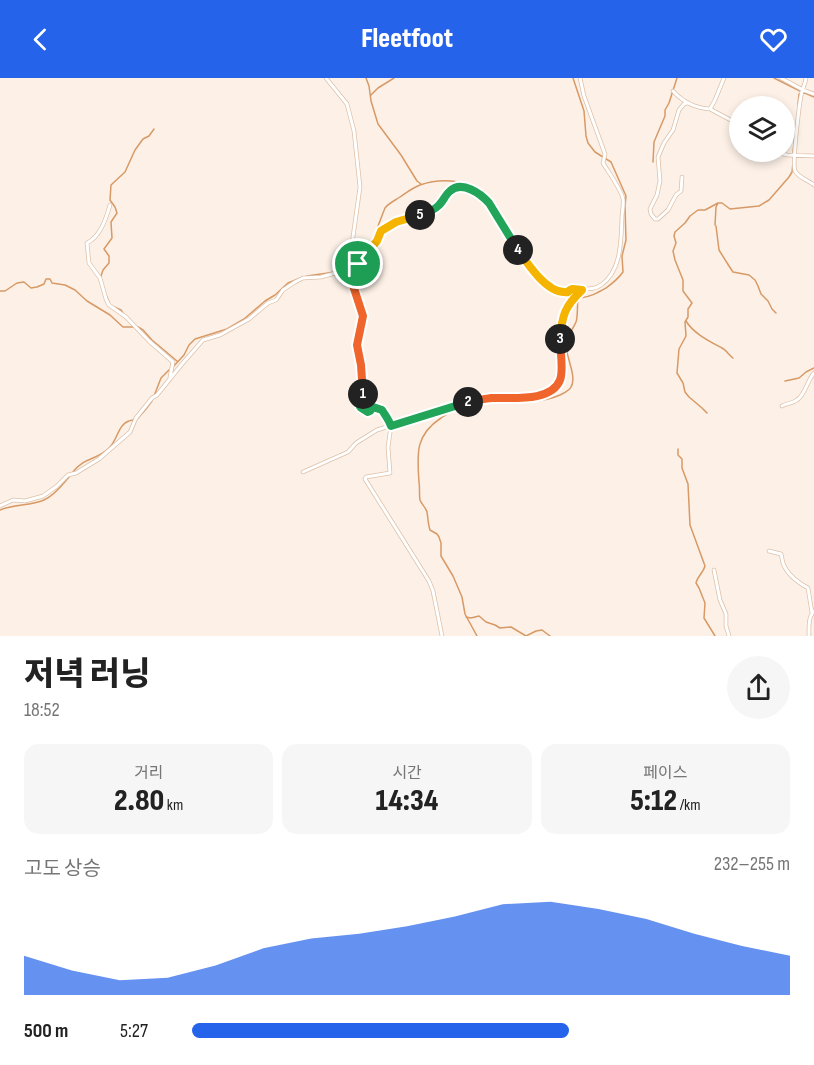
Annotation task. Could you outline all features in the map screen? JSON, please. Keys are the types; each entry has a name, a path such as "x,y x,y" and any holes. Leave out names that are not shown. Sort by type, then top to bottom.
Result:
{"street":[{"path":"326,78 346,104 354,131 360,186 351,251 358,264"},
{"path":"0,506 13,500 26,501 43,496 68,475 74,474 99,459 130,432 136,418 201,342 220,335 249,319 268,303 276,300 280,292 303,278 321,277 348,270 358,264 377,241 381,231 396,222 435,209 452,189 464,187 474,191 489,203 523,258 551,287 567,293 573,289 590,290 602,285 614,269 620,246 623,199 614,179 603,163 604,152 580,78"},
{"path":"710,109 724,78"},
{"path":"781,78 802,92 814,94"},
{"path":"806,78 796,140 795,170 814,185"},
{"path":"673,91 687,103 710,109 729,119"},
{"path":"682,177 681,191 676,195 667,211 655,219 650,212 660,181 658,157 664,142 673,130 679,110 687,103"},
{"path":"796,155 814,156"},
{"path":"110,205 99,232 94,240 87,243 89,263 100,278 109,305 126,317 173,362 170,378"},
{"path":"348,270 363,316 357,345 363,393 360,407 368,412 373,407 382,410 391,426 388,447 390,473 365,479 429,580 441,636"},
{"path":"303,472 348,452 359,440 375,431 467,402 490,398 532,398 549,392 560,379 560,338 565,312 571,300 582,290"},
{"path":"782,406 799,399 814,373"},
{"path":"769,551 781,554 789,573 799,584 808,588 813,612 808,627 809,636"},
{"path":"714,570 720,600 726,614 729,636"}],"waterway":[{"path":"366,78 378,124 421,184"},
{"path":"371,95 394,78"},
{"path":"510,240 521,260 538,280 547,288 569,298 590,296 606,288 623,272 626,196 611,162 595,152 588,143 584,111 573,78"},
{"path":"653,162 654,142 677,78"},
{"path":"774,78 800,91"},
{"path":"805,93 814,97"},
{"path":"798,104 799,94 805,93"},
{"path":"101,276 109,263 109,256 104,249 112,238 111,222 117,213 110,200 111,185 125,172 135,150 154,129"},
{"path":"707,413 685,392 677,373 679,349 686,336 685,322 692,303 683,291 683,280 675,260 673,251 676,243 675,232 698,210 705,210 718,203 730,209 759,206 769,200 789,177 793,163"},
{"path":"340,271 365,253 385,208 420,185 448,181 475,187 498,207 508,225 508,230"},
{"path":"715,225 718,203"},
{"path":"716,226 719,250 733,272 749,275 755,280 761,294 776,313"},
{"path":"307,276 335,272"},
{"path":"173,367 195,339 227,329 244,319 288,283 303,277"},
{"path":"0,291 24,282 31,288 37,287 44,284 46,279 50,279 52,283 65,285 75,290 123,327 133,327"},
{"path":"104,290 109,302"},
{"path":"477,636 465,614 462,597 453,576 441,556 439,537 430,530 427,512 420,500 419,446 426,431 433,424 450,412 464,406 489,401 539,401 550,399 569,390 573,378 566,343 576,322 578,300"},
{"path":"114,307 121,310 124,315"},
{"path":"686,321 697,333 733,358"},
{"path":"138,327 177,361"},
{"path":"785,381 799,378 814,368"},
{"path":"154,396 161,378 169,370"},
{"path":"138,418 152,401"},
{"path":"72,473 81,464 109,448 121,427 133,420"},
{"path":"678,449 688,484 690,525 705,566 696,583 705,603 704,618 715,636"},
{"path":"0,510 44,500 55,493 69,477"},
{"path":"466,617 479,616 500,628 511,627 526,636 542,630 550,636"}],"route":[{"path":"464,187 474,191 489,203 523,258 543,281 561,292 567,293 573,289 582,290 569,303 562,322 559,383 549,392 532,398 490,398 467,402 391,426 382,410 373,407 369,412 365,411 360,407 363,393 357,345 363,316 348,270 358,264 377,241 381,231 396,222 435,209 452,189 464,187"}]}
